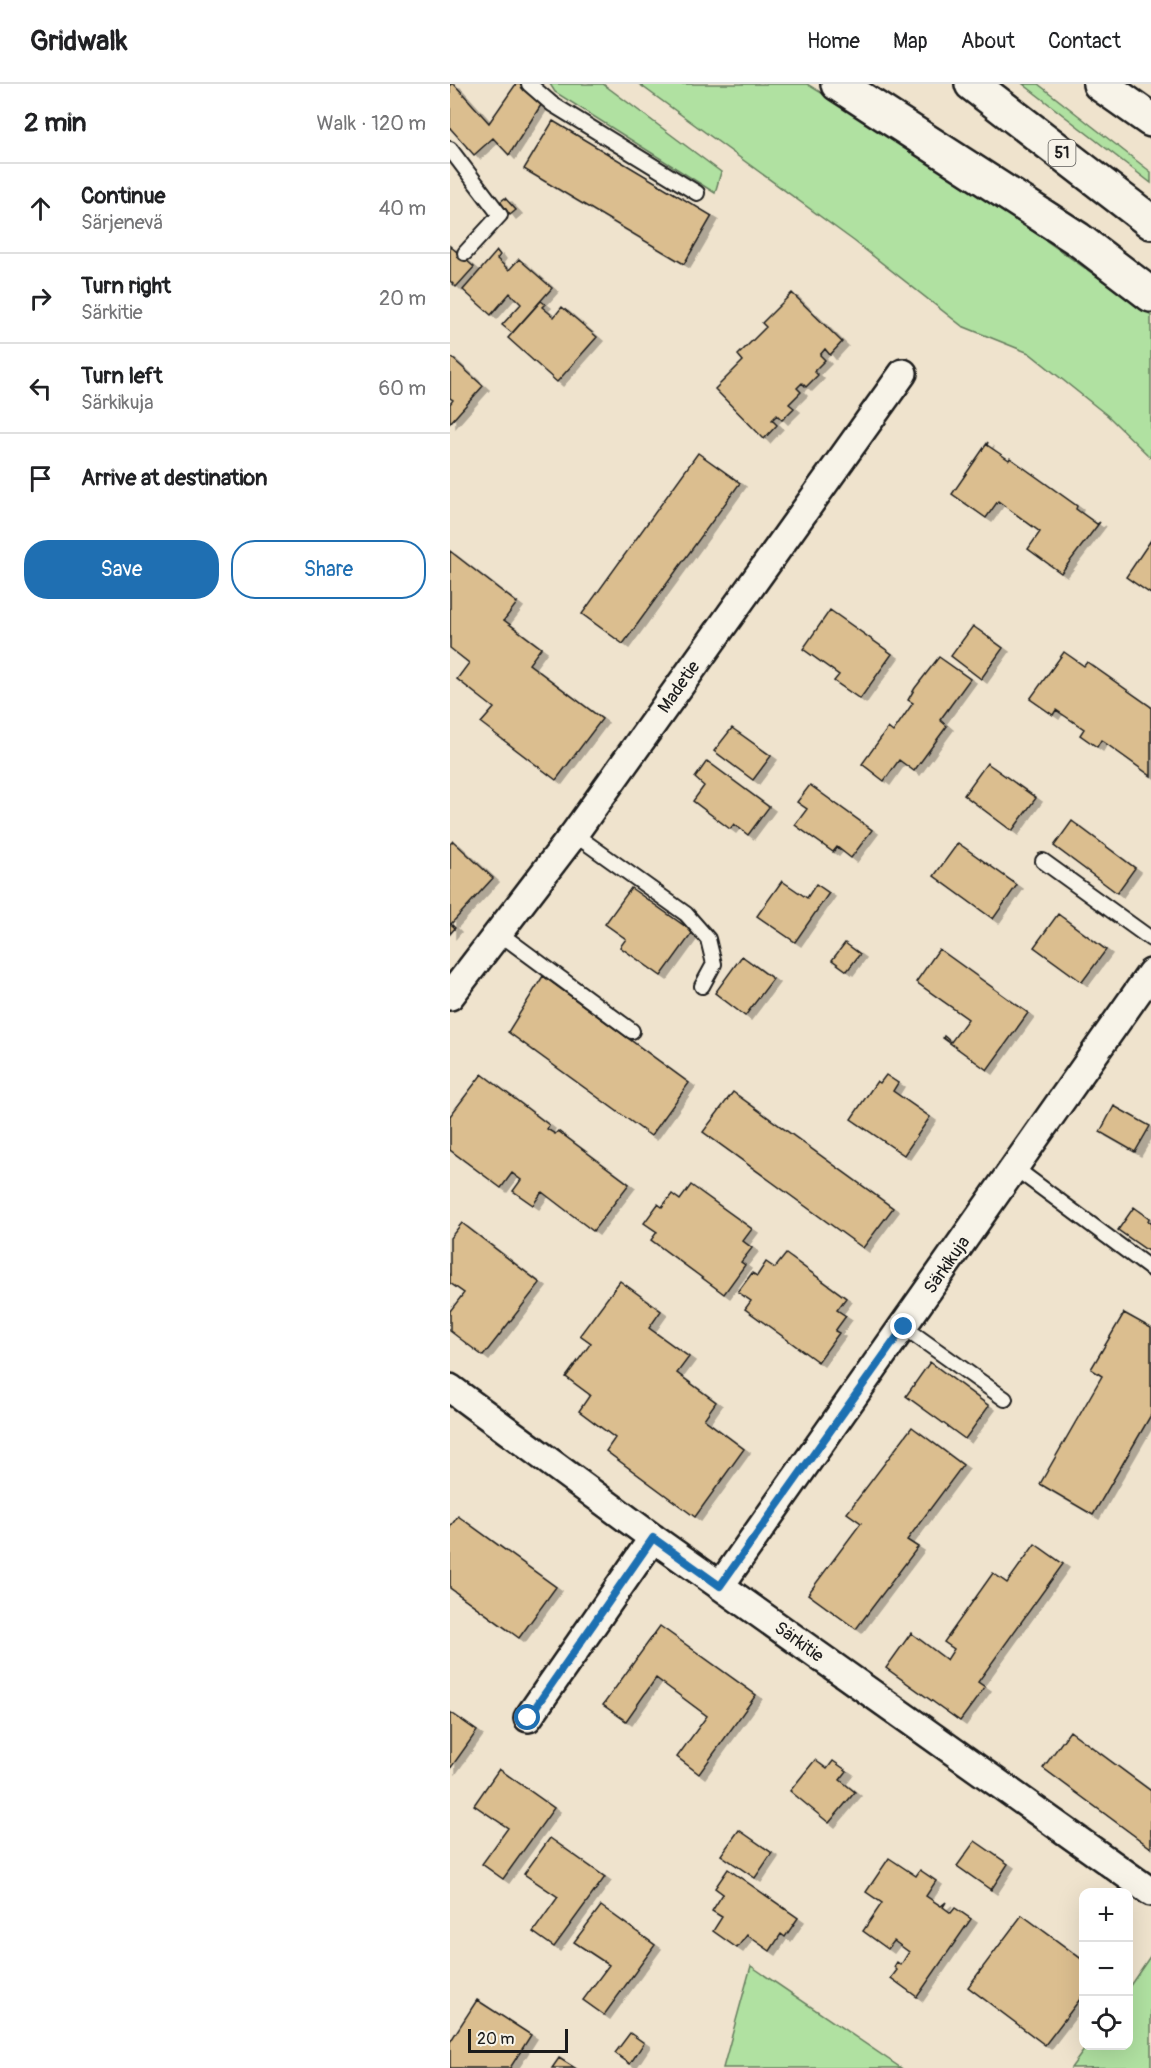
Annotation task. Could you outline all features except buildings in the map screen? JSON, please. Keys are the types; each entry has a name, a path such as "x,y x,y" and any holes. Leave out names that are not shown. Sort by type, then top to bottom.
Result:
{"highway":[{"path":"838,84 1078,239 1151,296"},
{"name":"51","path":"972,84 1151,222"},
{"path":"1100,84 1151,119"},
{"path":"1113,84 1151,119"}],"street":[{"name":"Madetie","path":"450,996 574,834 903,373"},
{"name":"Särkikuja","path":"720,1586 1151,974"},
{"name":"Särkitie","path":"450,1388 653,1538 1151,1892"},
{"path":"528,1718 653,1538"}],"lane":[{"path":"529,84 552,104 697,193"},
{"path":"450,149 500,215 465,254"},
{"path":"574,834 686,914 708,939 714,964 702,986"},
{"path":"1043,861 1151,939"},
{"path":"499,933 632,1031"},
{"path":"1015,1168 1151,1269"},
{"path":"904,1327 1005,1400"}],"green space":[{"path":"550,84 603,84 721,172 715,193 555,92"},
{"path":"639,84 807,84 941,166 1151,315 1151,458 1108,416 1029,353 962,326 854,241"},
{"path":"1023,84 1038,84 1151,172 1151,183"},
{"path":"1151,1955 1151,2067 1071,2068 1084,2050 1133,2050 1133,1981"},
{"path":"751,1966 901,2068 723,2068"}],"route":[{"path":"528,1718 653,1538 720,1586 904,1327"}]}
